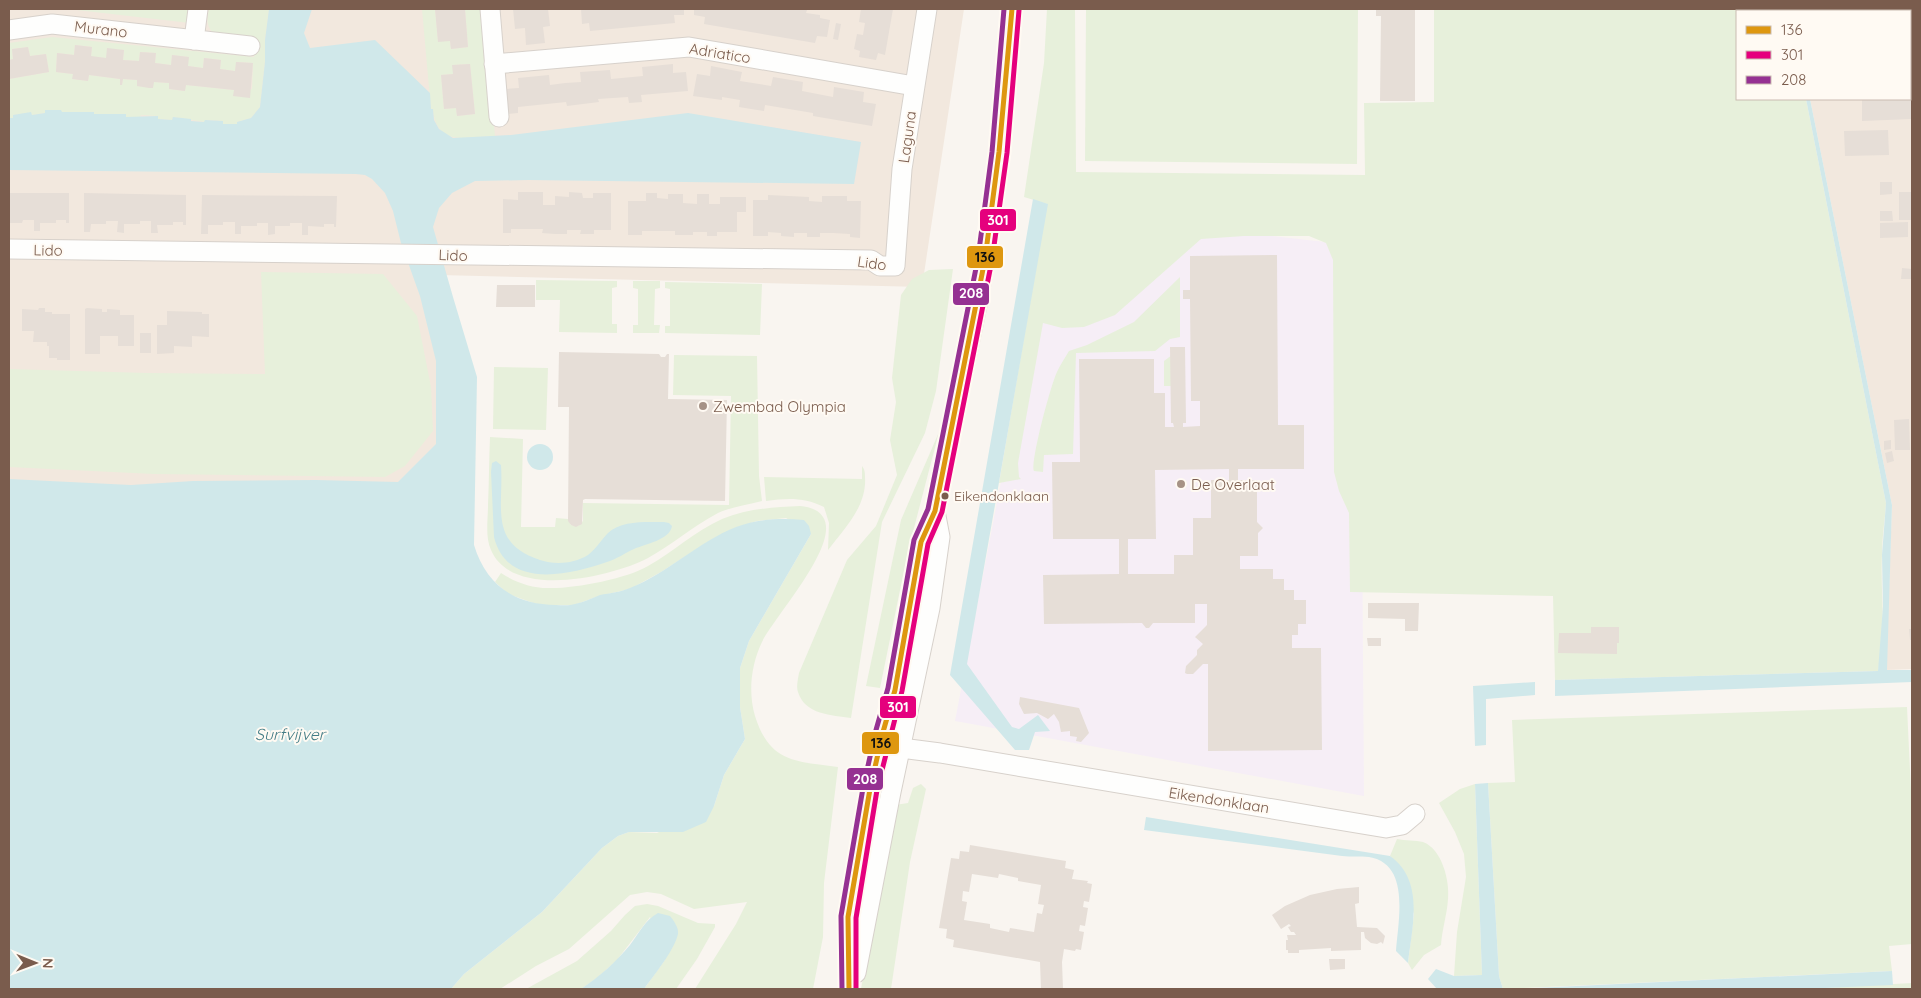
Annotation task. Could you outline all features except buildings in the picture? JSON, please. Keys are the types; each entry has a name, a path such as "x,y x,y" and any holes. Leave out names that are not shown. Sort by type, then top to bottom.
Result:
{"street":[{"path":"194,40 198,9"},
{"path":"490,9 499,117"},
{"name":"Laguna","path":"895,266 902,169 927,9"},
{"path":"851,989 848,917 870,789 895,690 921,542 936,511 979,294 992,209 1007,86 1012,9"},
{"name":"Murano","path":"9,30 52,24 250,46"},
{"name":"Adriatico","path":"494,64 689,47 914,86"},
{"name":"Lido","path":"9,249 871,260 880,266 895,266"},
{"path":"851,989 930,608 940,538 936,511"},
{"path":"882,741 901,748"},
{"name":"Eikendonklaan","path":"901,748 1386,828 1402,825 1416,814"}],"shaded area":[{"path":"9,9 964,9 922,287 439,275 453,487 9,492"},
{"path":"1912,9 1912,669 1886,670 1892,505 1810,100 1911,100 1911,10 1792,10"},
{"name":"De Overlaat","path":"1053,211 1360,246 1364,796 955,721"}],"green space":[{"path":"68,9 192,9 190,23"},
{"path":"209,9 269,9 260,107 251,118 237,122 237,124 223,124 223,121 205,120 205,122 173,117 172,120 158,119 158,116 141,115 140,118 126,117 126,114 94,114 93,112 45,110 45,113 13,115 13,118 9,118 9,79 49,72 46,54 30,56 28,47 12,49 13,59 9,60 9,43 52,37 254,57 256,38 212,32 207,19","holes":["75,45 92,47 91,57 106,58 124,50 123,60 139,61 140,52 156,53 155,63 171,65 172,55 188,57 188,66 203,68 204,58 221,60 220,69 235,71 237,62 253,63 252,89 234,96 234,90 186,85 184,91 169,89 169,83 154,82 149,87 137,86 137,80 123,79 122,85 120,84 120,79 89,75 88,81 73,79 73,74 56,72 57,53 74,55"]},
{"path":"422,9 435,9 438,41 450,41 451,49 468,47 465,9 483,9 495,136 464,138 447,135 440,130 433,110 431,110","holes":["470,64 475,114 457,116 456,108 444,109 441,75 453,74 453,65"]},
{"path":"1047,9 1075,9 1076,172 1365,175 1364,103 1434,102 1434,9 1788,9 1736,10 1736,100 1806,100 1886,503 1882,548 1883,627 1878,671 1555,680 1553,596 1350,592 1349,513 1339,491 1334,472 1333,260 1326,243 1309,236 1244,236 1201,239 1115,315 1084,327 1062,328 1043,323 1018,463 1019,477 1021,479 999,483 1047,204 1024,197 1044,63"},
{"path":"1086,9 1358,9 1357,164 1085,161"},
{"path":"953,269 936,391 925,433 882,522 851,718 828,715 813,710 802,700 798,692 797,683 799,673 847,560 876,526 897,475 890,440 896,402 892,378 901,295 912,279 929,270"},
{"path":"261,272 383,274 417,316 431,387 433,431 405,466 385,477 154,474 9,467 9,369 265,374"},
{"path":"1180,277 1180,337 1170,339 1155,351 1076,353 1073,454 1044,455 1043,472 1034,471 1035,453 1050,391 1058,369 1069,351 1087,345 1134,322"},
{"path":"536,280 617,281 617,287 612,288 612,324 617,324 617,333 559,332 560,300 536,300"},
{"path":"633,281 660,281 660,288 655,289 654,325 660,325 659,333 633,333 633,325 638,325 638,289 633,288"},
{"path":"665,282 762,284 760,335 665,333 665,326 670,326 670,289 665,288"},
{"path":"674,355 757,356 759,476 762,501 718,513 648,558 611,572 564,580 540,580 519,575 502,565 491,550 487,534 490,437 523,439 521,527 555,527 556,518 568,519 571,525 578,526 583,521 583,503 729,505 731,396 673,395"},
{"path":"1172,355 1171,386 1164,386 1164,361"},
{"path":"494,367 548,368 546,430 493,429"},
{"path":"939,432 908,551 880,688 866,686 901,520"},
{"path":"862,466 865,473 865,488 859,507 848,525 828,550 829,523 824,507 809,501 795,499 766,501 764,477 862,479"},
{"path":"800,506 813,509 823,517 826,529 823,544 804,580 762,642 755,660 751,688 755,716 761,732 777,752 798,761 838,767 824,883 823,937 813,989 695,989 736,924 747,902 694,909 661,894 647,892 630,895 569,949 536,966 500,989 451,989 464,974 542,912 602,848 618,836 629,832 657,833 714,806 724,775 745,739 740,707 740,668 749,641 811,534 786,518 757,521 735,528 711,540 630,589 599,596 574,605 539,605 508,594 495,582 501,573 523,584 542,588 571,587 613,579 648,566 703,529 722,519 760,509"},
{"path":"1907,707 1912,812 1912,944 1889,946 1892,971 1503,989 1499,976 1488,783 1515,782 1512,720"},
{"path":"921,784 926,789 910,862 891,989 861,989 895,805 908,803 913,788"},
{"path":"1475,784 1482,975 1454,976 1457,932 1466,877 1464,854 1455,832 1439,803 1460,789"},
{"path":"1397,839 1420,841 1430,846 1440,858 1448,883 1441,945 1424,955 1412,970 1408,963 1414,914 1393,859 1390,856"},
{"path":"647,904 658,906 698,923 715,924 697,959 676,989 644,989 665,960 650,917 617,960 581,989 526,989 577,961 611,931 635,906"},
{"path":"1912,983 1912,989 1803,989"}],"water":[{"name":"Surfvijver","path":"269,9 312,9 304,33 310,48 375,40 430,93 434,120 439,129 453,138 511,135 688,113 861,142 854,184 475,181 452,193 439,208 433,227 477,377 474,545 479,559 494,582 515,597 528,601 541,604 573,605 644,582 722,533 744,524 769,520 804,520 809,526 811,534 749,641 740,668 740,707 745,739 724,775 714,806 706,822 683,832 629,832 618,836 602,848 542,912 464,974 451,989 9,989 9,479 131,485 193,481 316,480 398,482 436,444 436,361 420,296 401,243 393,211 385,193 372,179 365,175 356,174 9,170 9,118 13,118 13,115 31,112 32,115 45,113 45,110 61,110 62,112 94,112 94,114 126,114 126,117 158,116 158,119 172,120 173,117 191,119 191,121 223,121 223,124 237,124 237,122 251,118 260,107"},
{"path":"1806,100 1810,100 1892,505 1887,670 1912,670 1912,682 1555,696 1555,680 1878,671 1883,606 1882,555 1886,503"},
{"path":"1033,199 1048,204 967,664 1012,727 1019,729 1038,715 1050,731 1035,732 1029,750 1015,750 950,675"},
{"path":"540,444 549,448 553,457 549,466 540,470 531,466 527,457 531,448"},
{"path":"496,461 501,465 501,509 502,522 506,534 512,544 524,553 540,560 564,563 582,558 591,553 613,529 627,524 664,522 672,526 667,535 662,538 611,561 592,567 558,574 525,572 512,565 501,554 494,537 491,472 492,463"},
{"path":"1535,682 1535,695 1486,699 1486,745 1475,746 1473,686"},
{"path":"1488,783 1499,976 1503,989 1437,989 1428,979 1436,969 1454,976 1482,975 1475,784"},
{"path":"1146,817 1390,856 1401,866 1408,878 1412,891 1414,905 1408,963 1396,951 1399,910 1397,882 1391,870 1382,862 1369,857 1342,856 1144,830"},
{"path":"658,913 670,916 675,922 678,934 668,955 644,989 581,989 613,963 630,945 646,923"},
{"path":"1892,971 1893,985 1803,989 1515,989"}],"transit line":[{"name":"208","path":"842,989 841,916 863,788 888,688 914,540 928,509 978,258 992,152 1004,9"},
{"name":"136","path":"849,989 848,917 870,789 895,690 921,542 935,511 985,259 999,152 1012,9"},
{"name":"301","path":"856,989 856,918 877,790 902,691 928,544 942,512 992,260 1007,153 1019,10"}],"place":[{"name":"Zwembad Olympia","path":"703,406"},
{"name":"De Overlaat","path":"1181,484"},
{"name":"Eikendonklaan","path":"945,496"}]}
